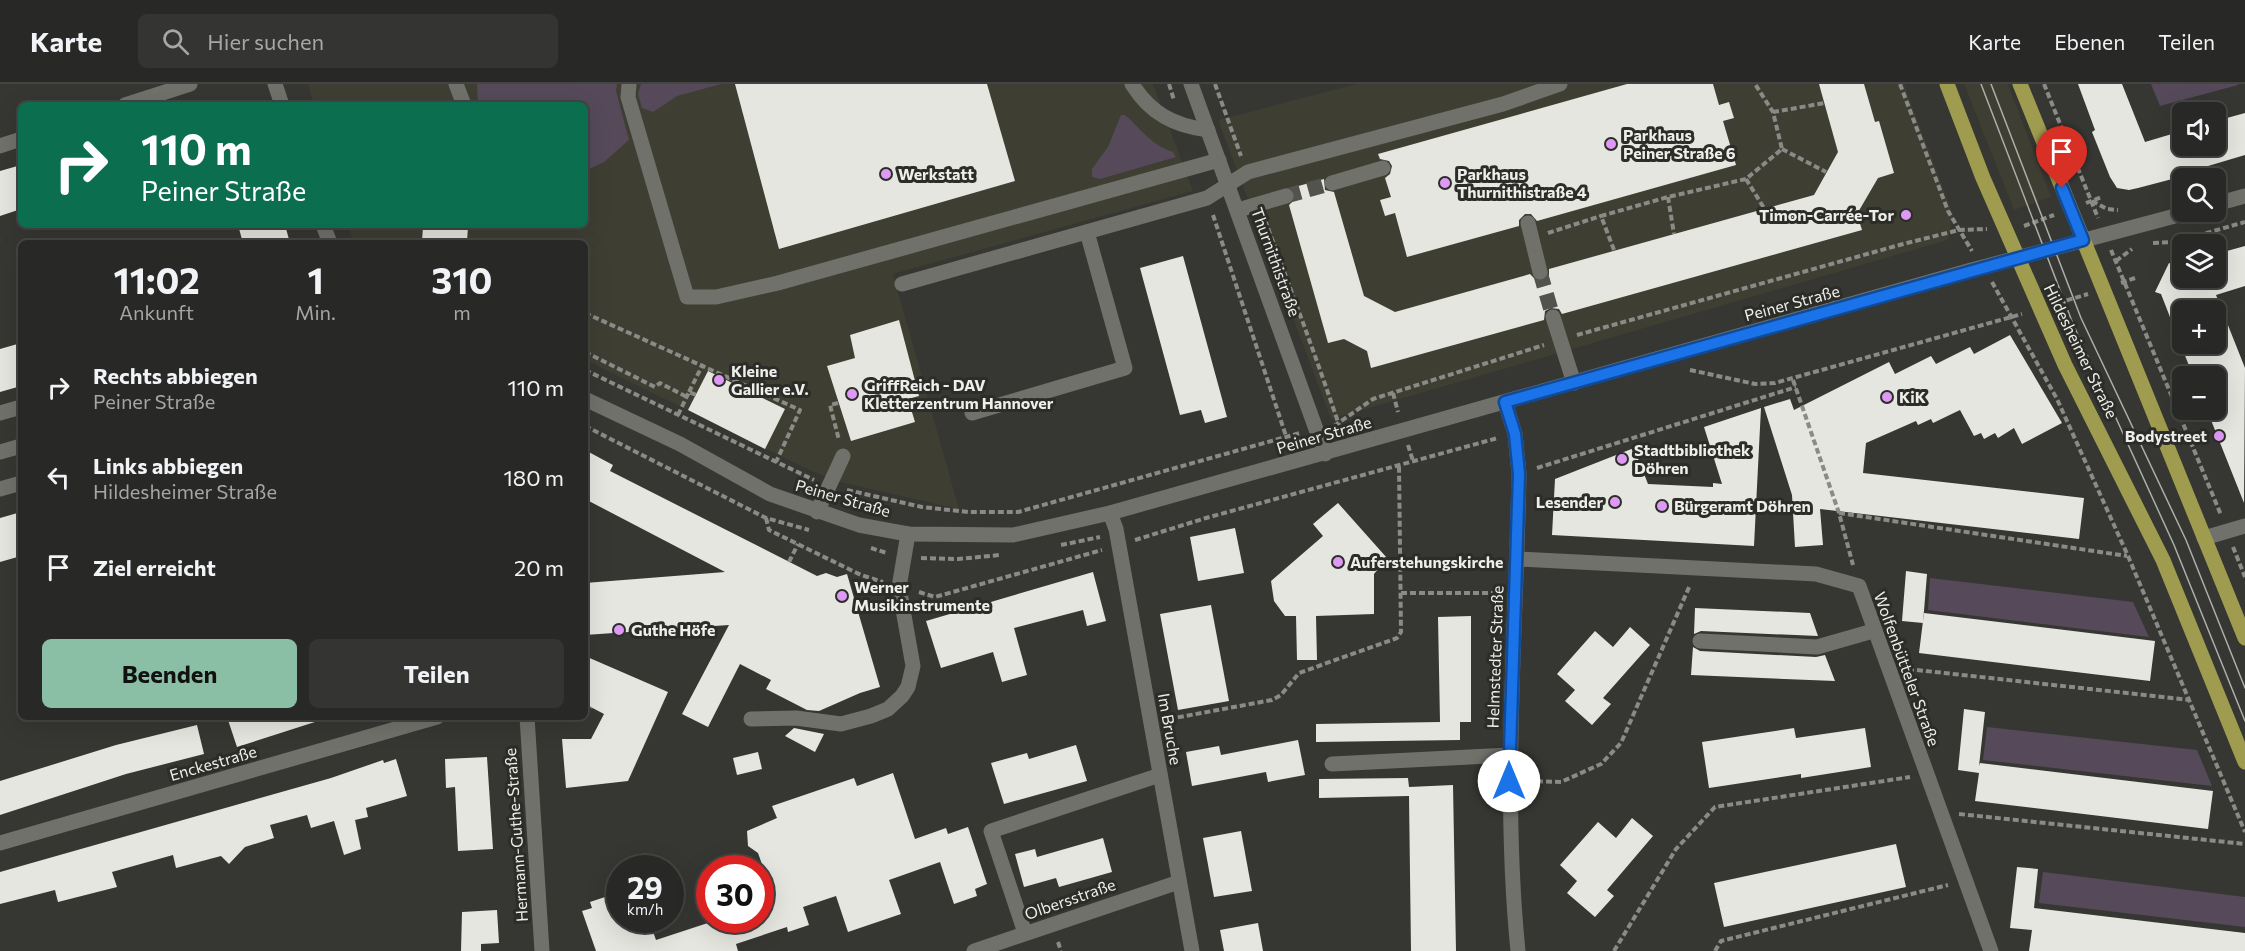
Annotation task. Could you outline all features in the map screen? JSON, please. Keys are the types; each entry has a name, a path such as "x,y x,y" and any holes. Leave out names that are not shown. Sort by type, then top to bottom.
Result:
{"main road":[{"name":"Hildesheimer Straße","path":"1947,84 2017,258 2065,365 2163,560 2245,762"},
{"path":"2020,84 2245,638"}],"street":[{"path":"134,102 190,84"},
{"path":"274,84 281,102"},
{"path":"456,84 463,102"},
{"path":"629,84 628,97 687,297 716,297 777,283 1219,160"},
{"path":"1132,84 1147,104 1160,116 1183,126 1208,130"},
{"name":"Thurnithistraße","path":"1191,84 1317,429 1324,454"},
{"path":"902,284 1207,198 1248,172 1503,104 1560,84"},
{"path":"0,146 18,140"},
{"path":"1332,183 1383,168"},
{"path":"1238,210 1286,195"},
{"path":"2226,201 2245,196"},
{"name":"Peiner Straße","path":"588,400 680,444 770,494 817,512 859,525 908,534 1013,535 1110,513 1983,267 2172,217"},
{"path":"1530,230 1540,272"},
{"path":"972,413 1125,368 1087,232"},
{"path":"1553,317 1574,383"},
{"name":"Helmstedter Straße","path":"1505,402 1515,434 1519,474 1509,754 1514,906 1518,951"},
{"path":"0,413 18,408"},
{"path":"0,452 18,447"},
{"path":"817,512 827,486 843,456"},
{"path":"0,489 18,484"},
{"name":"Im Bruche","path":"1110,513 1116,529 1192,951"},
{"path":"2204,538 2245,526"},
{"path":"751,719 796,718 832,724 851,723 888,709 902,696 908,687 913,666 899,587 908,534"},
{"name":"Wolfenbütteler Straße","path":"1517,559 1816,574 1859,586 1886,667 1991,951"},
{"path":"1701,641 1817,647 1873,631"},
{"name":"Enckestraße","path":"0,843 426,720"},
{"name":"Hermann-Guthe-Straße","path":"527,720 542,951"},
{"path":"1332,764 1509,754"},
{"path":"1025,933 991,831 1160,775"},
{"name":"Olbersstraße","path":"974,951 1179,882"}],"path":[{"path":"1169,84 1183,126"},
{"path":"1215,84 1248,172"},
{"path":"1755,84 1773,112 1782,149 1826,172"},
{"path":"1900,84 1948,210 2012,317 2057,399 2128,556 2245,832"},
{"path":"2044,84 2099,222"},
{"path":"1773,112 1825,103"},
{"path":"1530,230 1601,216 1668,196 1746,179 1782,149"},
{"path":"1746,179 1764,208"},
{"path":"1668,196 1674,234"},
{"path":"2091,200 2102,196"},
{"path":"1207,198 1286,436"},
{"path":"2091,200 2107,209 2116,211 2127,208"},
{"path":"1259,204 1300,320 1311,340 1339,425"},
{"path":"1601,216 1614,250"},
{"path":"2034,222 2043,219"},
{"path":"2145,245 2175,242 2245,222"},
{"path":"588,371 827,486 922,507 968,512 1018,512 1286,436 1339,425 1373,399 1560,340 1959,230 2005,229"},
{"path":"2116,261 2129,250 2137,248"},
{"path":"2113,253 2224,523"},
{"path":"1683,369 1706,371 1755,384 1793,380 2012,317 2135,278"},
{"path":"588,314 703,364 800,410 776,462"},
{"path":"588,353 656,387 660,383 696,395"},
{"path":"678,415 703,364"},
{"path":"1793,380 1839,513 1859,586"},
{"path":"1519,474 1796,387"},
{"path":"838,404 830,405 843,456"},
{"path":"588,428 766,518"},
{"path":"1150,722 1272,700 1281,695 1299,673 1307,669 1358,654 1397,638 1401,633 1399,465"},
{"path":"1839,513 2128,556"},
{"path":"789,562 798,544"},
{"path":"2233,546 2245,577"},
{"path":"1509,781 1561,782 1601,764 1621,743 1697,569"},
{"path":"1401,592 1516,594"},
{"path":"1886,667 2190,700"},
{"path":"588,711 591,707"},
{"path":"1614,951 1676,849 1715,807 1926,775"},
{"path":"1940,812 2245,844"},
{"path":"1715,951 1721,941 1965,881"}],"shaded area":[{"path":"308,84 1153,84 1193,191 893,274 959,509 839,482 805,468 588,361 588,240 353,240 349,228 588,228 588,102 313,102"},
{"path":"477,84 617,84 616,91 629,140 604,162 588,170 588,102 478,102"},
{"path":"641,84 721,84 677,96 653,112 642,108 638,94"},
{"path":"1356,84 1904,84 1953,214 1948,240 1331,419 1218,120"},
{"path":"1964,84 2008,84 2051,197 2014,210"},
{"path":"2151,84 2238,84 2238,85 2160,106"},
{"path":"1121,115 1125,115 1152,141 1173,152 1176,157 1100,179 1092,177 1092,169 1108,147"},
{"path":"1930,578 2133,602 2149,637 1928,610"},
{"path":"1987,727 2197,750 2212,786 1983,760"},
{"path":"2043,872 2245,897 2245,927 2039,903"}],"building":[{"name":"Werkstatt","path":"735,84 987,84 1015,181 779,249"},
{"name":"Parkhaus Peiner Straße 6","path":"1627,84 1713,84 1719,105 1729,102 1734,118 1723,121 1736,165 1537,221 1531,214 1525,214 1519,220 1519,226 1407,257 1395,213 1385,216 1380,200 1391,197 1385,178 1390,174 1392,166 1389,161 1380,159 1378,154"},
{"path":"1819,84 1864,84 1875,122 1879,121 1894,173 1878,178 1857,214 1862,230 1562,314 1559,309 1551,308 1545,311 1544,320 1371,368 1367,351 1344,339 1328,343 1289,205 1296,198 1291,188 1324,179 1325,190 1334,192 1364,296 1395,312 1530,274 1537,281 1543,281 1549,275 1549,269 1814,195 1838,152"},
{"path":"2078,84 2122,84 2145,142 2172,134 2172,156 2226,156 2226,118 2245,113 2245,155 2201,168 2172,168 2172,179 2129,190 2117,188 2110,177 2092,132 2095,130"},
{"path":"18,166 18,210 0,216 0,171"},
{"path":"239,228 286,228 289,240 242,240"},
{"path":"423,228 468,228 467,240 422,240"},
{"path":"2245,246 2245,286 2216,295 2218,300 2172,300 2172,322 2161,294 2155,292 2169,263 2172,264 2172,288 2226,288 2226,251"},
{"path":"1183,256 1227,417 1205,423 1201,410 1180,415 1140,268"},
{"name":"GriffReich - DAV Kletterzentrum Hannover","path":"899,320 919,396 908,399 915,422 851,441 827,366 855,358 850,335"},
{"path":"2226,320 2245,368 2244,503 2211,420 2226,420 2226,366 2189,366 2184,354 2226,354"},
{"path":"2010,335 2062,423 2022,444 2014,428 1998,438 1995,433 1984,439 1981,433 1974,436 1960,410 1933,423 1931,419 1918,425 1916,421 1866,443 1863,473 2084,498 2079,539 1820,509 1823,545 1795,547 1792,495 1764,407 1790,399 1794,410 1889,362 1895,374 1931,356 1936,364 1970,347 1974,354"},
{"path":"18,344 18,387 0,392 0,349"},
{"path":"708,371 785,409 765,449 688,410"},
{"path":"1761,408 1754,546 1552,535 1555,479 1634,448 1648,484 1713,487 1713,483 1722,484 1704,427"},
{"path":"588,452 613,465 610,471 817,576 826,573 837,577 847,574 880,687 819,711 807,710 766,689 771,680 740,664 708,727 682,714 729,625 588,635 588,583 725,572 588,501"},
{"name":"Auferstehungskirche","path":"1338,503 1387,558 1374,574 1374,614 1316,616 1317,660 1297,660 1296,616 1285,616 1274,601 1271,581 1323,536 1313,524"},
{"path":"18,513 18,557 0,562 0,518"},
{"path":"1235,528 1244,573 1198,581 1190,537"},
{"path":"1906,571 1927,574 1923,623 1902,621"},
{"path":"1093,572 1106,621 1087,626 1083,610 1014,628 1027,675 1002,682 993,652 941,668 926,621"},
{"path":"1211,605 1229,701 1178,710 1160,614"},
{"path":"1695,608 1810,613 1818,636 1701,631 1694,634"},
{"path":"1924,613 2155,641 2150,681 1919,653"},
{"path":"1471,616 1471,722 1460,722 1460,740 1316,742 1316,724 1440,722 1438,617"},
{"path":"1630,627 1650,645 1603,698 1611,704 1592,725 1565,701 1575,690 1557,674 1595,631 1613,647"},
{"path":"1693,647 1700,651 1816,657 1825,655 1835,681 1691,675"},
{"path":"588,657 668,692 628,781 566,788 562,739 591,739 604,714 588,706"},
{"path":"1964,709 1985,712 1979,766 1980,763 2213,791 2208,829 1975,801 1979,773 1958,770"},
{"path":"228,720 318,720 318,721 237,747"},
{"path":"197,725 204,754 126,774 0,815 0,781 116,745"},
{"path":"794,728 824,734 815,752 785,736"},
{"path":"1794,728 1796,738 1865,728 1871,767 1801,778 1801,774 1709,788 1702,742"},
{"path":"1298,740 1305,775 1268,782 1266,772 1192,786 1186,752 1219,746 1221,755"},
{"path":"1076,745 1087,781 1004,804 991,763 1027,753 1029,759"},
{"path":"758,752 762,769 737,775 733,758"},
{"path":"487,757 493,849 458,851 455,787 446,788 445,759"},
{"path":"396,759 407,796 366,808 368,817 355,820 361,849 344,855 334,821 311,828 307,815 270,825 274,838 245,847 229,864 221,856 176,868 173,855 112,872 117,887 58,902 55,890 0,904 0,872 331,778 383,760 384,763"},
{"path":"893,773 915,839 946,828 948,834 968,827 987,884 975,889 977,896 954,904 940,862 889,880 901,914 848,932 836,896 803,907 809,925 788,932 787,927 774,931 774,855 759,855 748,846 747,831 777,818 772,806 854,778 857,786"},
{"path":"1408,778 1409,787 1453,785 1456,951 1411,951 1409,796 1319,798 1319,779"},
{"path":"1632,818 1653,836 1607,890 1614,896 1595,917 1567,893 1577,881 1560,865 1598,822 1616,838"},
{"path":"1241,831 1252,891 1214,897 1203,838"},
{"path":"1103,838 1112,872 1059,887 1056,878 1024,887 1015,854 1035,849 1037,857"},
{"path":"1896,844 1906,887 1724,927 1714,883"},
{"path":"2017,867 2038,869 2034,908 2245,933 2245,951 2029,951 2032,930 2010,928"},
{"path":"606,897 606,933 654,933 656,940 684,933 684,931 696,927 696,933 769,933 736,944 738,951 596,951 582,911 592,908 590,902"},
{"path":"497,910 499,943 481,944 481,951 461,951 462,912"},
{"path":"1258,923 1263,951 1224,951 1220,930"}],"tunnel":[{"path":"1286,196 1332,183"},
{"path":"1540,272 1553,317"}],"tram line":[{"path":"1981,84 2073,324 2174,545 2245,721"},
{"path":"1991,84 2081,318 2186,540 2245,688"}],"place":[{"name":"Parkhaus Peiner Straße 6","path":"1611,144"},
{"name":"Werkstatt","path":"886,174"},
{"name":"Parkhaus Thurnithistraße 4","path":"1445,183"},
{"name":"Timon-Carrée-Tor","path":"1906,215"},
{"name":"Kleine Gallier e.V.","path":"719,380"},
{"name":"GriffReich - DAV Kletterzentrum Hannover","path":"852,394"},
{"name":"KiK","path":"1887,397"},
{"name":"Bodystreet","path":"2219,436"},
{"name":"Stadtbibliothek Döhren","path":"1622,459"},
{"name":"Lesender","path":"1615,502"},
{"name":"Bürgeramt Döhren","path":"1662,506"},
{"name":"Auferstehungskirche","path":"1338,562"},
{"name":"Werner Musikinstrumente","path":"842,596"},
{"name":"Guthe Höfe","path":"619,630"}],"route":[{"path":"1509,781 1519,474 1515,434 1505,402 2083,240 2062,188"}]}
